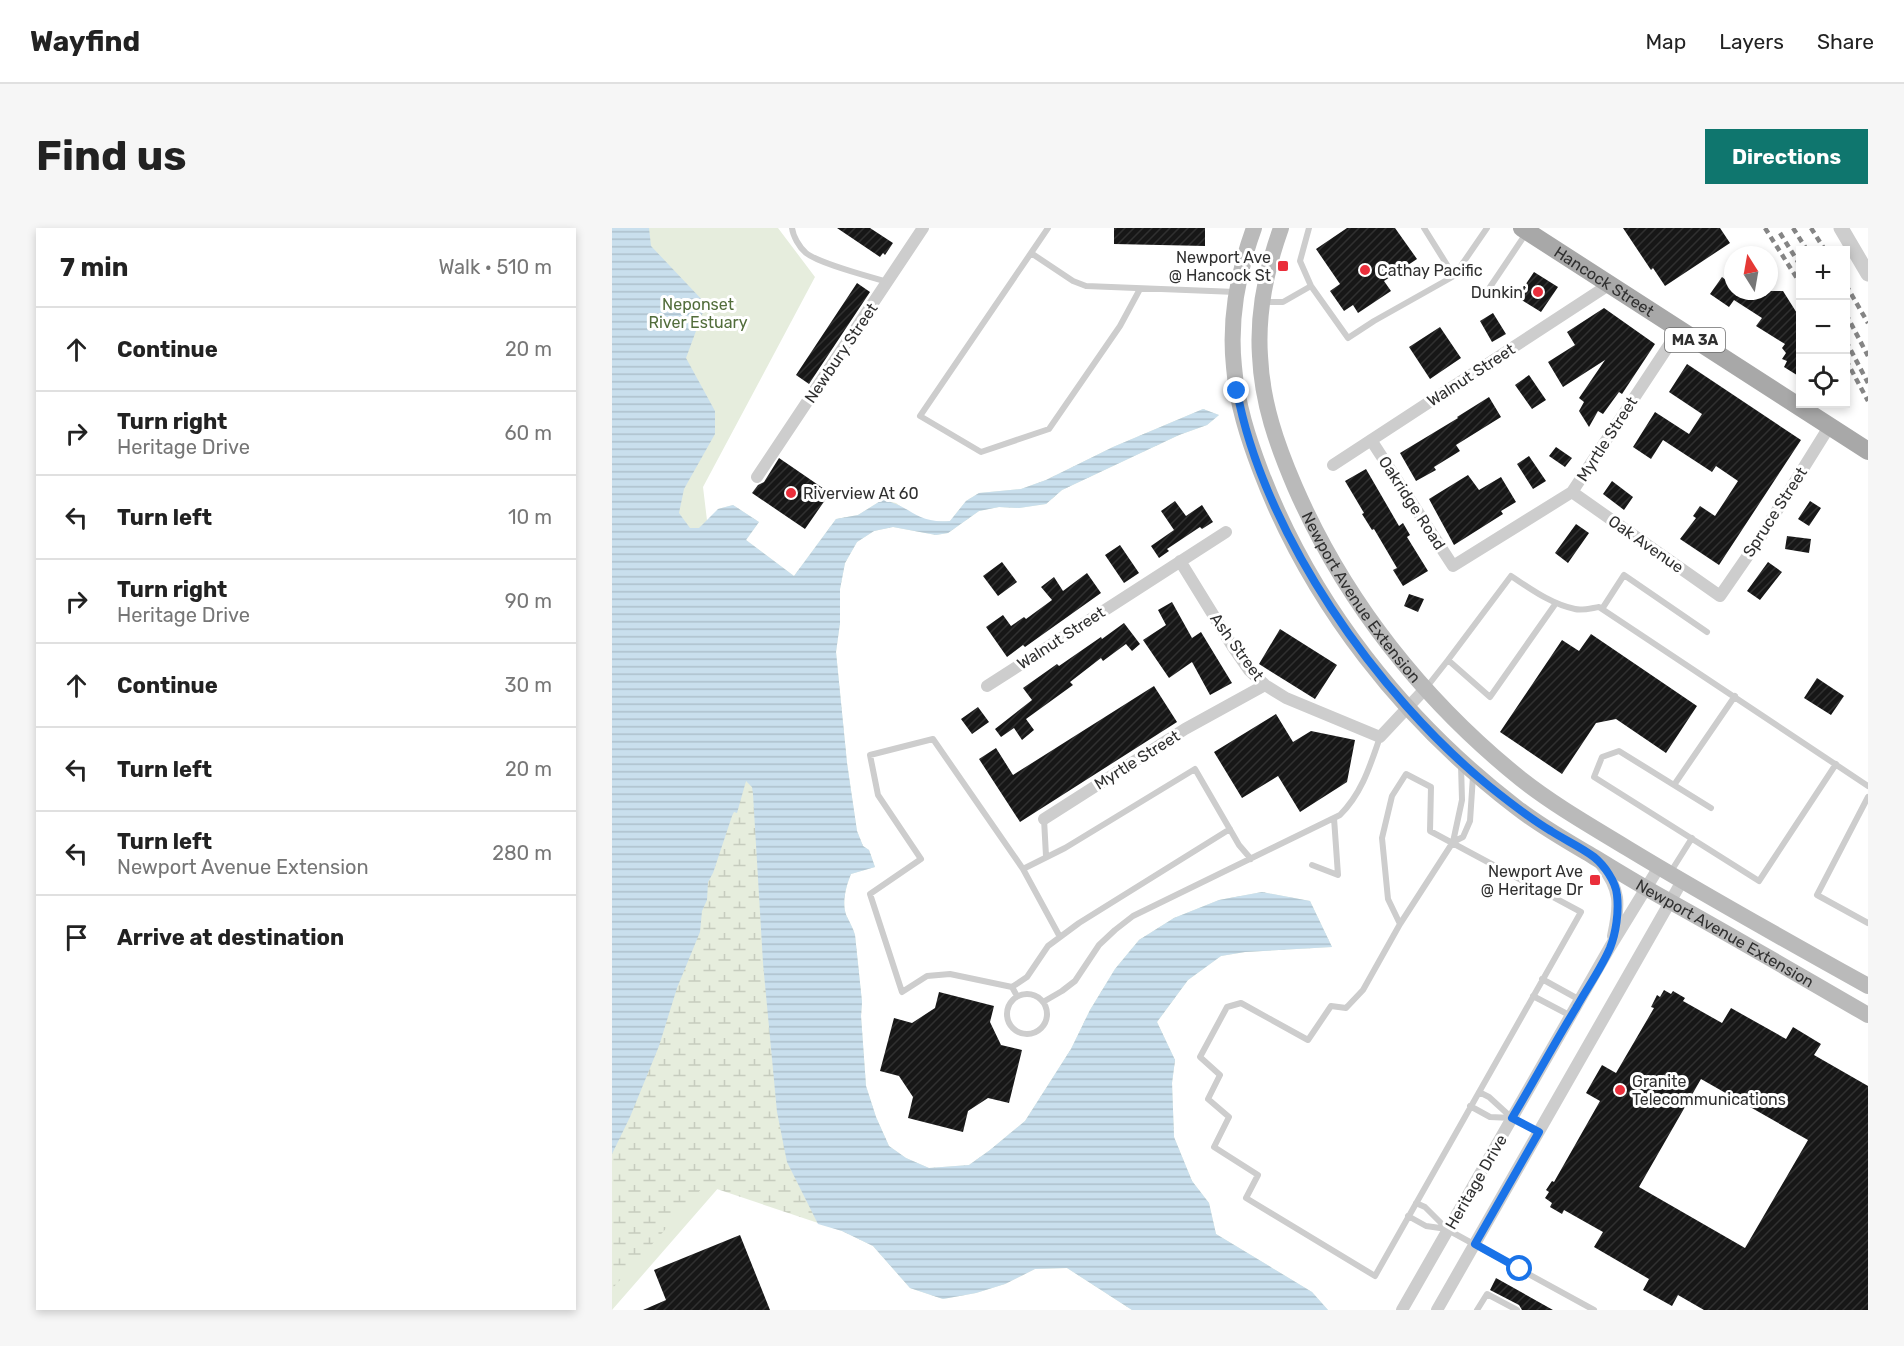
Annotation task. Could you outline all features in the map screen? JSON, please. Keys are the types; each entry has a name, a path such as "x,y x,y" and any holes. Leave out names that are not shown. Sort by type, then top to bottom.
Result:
{"main road":[{"name":"Newport Avenue Extension","path":"1254,228 1242,262 1237,292 1233,349 1237,391 1248,435 1270,495 1300,556 1346,630 1408,708 1431,733 1528,816 1646,890 1868,1015"},
{"name":"Newport Avenue Extension","path":"1281,228 1268,267 1261,302 1259,338 1262,383 1272,425 1286,467 1318,535 1351,592 1381,635 1425,689 1472,736 1521,778 1566,810 1670,874 1868,986"},
{"name":"Hancock Street","path":"1525,230 1868,451"}],"street":[{"name":"Newbury Street","path":"757,477 923,228"},
{"path":"1841,228 1868,274"},
{"name":"Walnut Street","path":"1333,465 1610,284"},
{"name":"Myrtle Street","path":"1453,566 1572,492 1679,330"},
{"name":"Spruce Street","path":"1720,596 1758,541 1829,427"},
{"name":"Oakridge Road","path":"1371,440 1453,566"},
{"name":"Oak Avenue","path":"1572,492 1720,596"},
{"name":"Walnut Street","path":"987,686 1226,532"},
{"name":"Ash Street","path":"1180,561 1233,647 1249,670 1264,685 1286,698 1380,737"},
{"name":"Myrtle Street","path":"1044,819 1185,729 1264,685"},
{"path":"1380,737 1425,689"},
{"path":"1595,858 1611,878 1617,892 1618,912 1610,947"},
{"name":"Heritage Drive","path":"1402,1310 1610,947 1646,890 1670,874"},
{"name":"Heritage Drive","path":"1437,1310 1670,902 1670,874"}],"lane":[{"path":"792,228 798,243 806,253 888,283"},
{"path":"1048,228 920,416 981,452 1049,429 1120,326 1140,289"},
{"path":"1309,228 1300,261 1311,286 1348,338 1454,276 1487,228"},
{"path":"1424,228 1454,276"},
{"path":"1490,287 1525,230"},
{"path":"1031,253 1073,281 1086,286 1237,292"},
{"path":"1261,302 1284,302 1311,286"},
{"path":"1602,609 1624,574 1707,632"},
{"path":"1425,689 1511,576 1556,603 1577,610 1599,607 1868,786"},
{"path":"1448,660 1490,697 1556,603"},
{"path":"1674,785 1735,696"},
{"path":"1043,1002 1075,981 1099,945 1133,916 1334,818 1352,803 1361,788 1380,737"},
{"path":"1060,937 1023,869 933,739 870,755 878,795 921,859 870,894 902,992 927,976 950,974 1011,987 1027,977 1048,946 1079,923 1230,829"},
{"path":"1711,808 1619,751 1602,757 1594,777 1759,880 1836,764"},
{"path":"1400,924 1388,899 1382,838 1392,796 1406,774 1431,787 1430,831 1453,842 1581,912 1375,1276 1246,1198 1258,1175 1214,1147 1230,1118 1208,1099 1220,1075 1200,1057 1227,1007 1240,1003 1308,1040 1331,1006 1346,1008 1363,990 1400,924 1453,842 1462,800 1461,761"},
{"path":"1023,869 1065,848 1195,769 1230,829 1251,859"},
{"path":"1453,842 1463,837 1470,821 1474,772"},
{"path":"1868,797 1817,895 1868,923"},
{"path":"1312,865 1338,875 1334,818"},
{"name":"Myrtle Street","path":"1044,819 1046,856"},
{"path":"1670,874 1692,838"},
{"path":"1542,979 1580,1000"},
{"path":"1011,987 1017,996"},
{"path":"1028,994 1043,1002 1047,1015 1042,1028 1036,1032 1023,1034 1011,1027 1007,1014 1008,1007 1017,996 1028,994"},
{"path":"1533,996 1571,1016"},
{"path":"1479,1092 1489,1097 1512,1118 1539,1132"},
{"path":"1470,1106 1490,1117 1512,1118"},
{"path":"1416,1203 1425,1207 1448,1230"},
{"path":"1408,1216 1426,1226 1448,1230 1594,1310"},
{"path":"1477,1310 1487,1293 1517,1310"}],"green space":[{"name":"Neponset River Estuary","path":"612,228 778,228 815,277 703,487 739,787 768,1131 612,1310"},
{"path":"1203,409 1219,415 1207,425 1179,435 1062,490 1046,504 1019,508 999,507 979,511 948,533 936,535 893,527 874,531 857,542 845,563 840,589 840,623 836,652 847,763 857,831 863,846 869,850 875,867 851,874 844,901 845,912 855,935 862,1002 866,1086 889,1146 906,1158 929,1168 969,1165 1025,1121 1071,1049 1090,1010 1115,969 1139,940 1174,918 1219,900 1262,892 1310,901 1332,947 1245,952 1221,956 1188,980 1157,1022 1175,1060 1172,1083 1174,1137 1192,1181 1209,1203 1216,1234 1312,1292 1328,1310 1132,1310 1067,1268 1035,1269 1005,1284 976,1293 943,1299 910,1288 873,1246 842,1231 705,1185 612,1289 612,1079 718,509 733,505 759,522 746,540 794,576 836,519 858,515 882,500 896,503 911,514 932,522 950,521 966,501 979,493 1021,489 1046,480 1113,447"}],"water":[{"path":"612,228 649,228 651,246 706,304 686,358 715,411 715,434 684,489 679,513 690,528 699,528 718,509 733,505 759,522 746,540 794,576 836,519 858,515 882,500 892,502 929,520 950,521 966,501 979,493 1021,489 1046,480 1113,447 1203,409 1219,415 1207,425 1179,435 1062,490 1046,504 1019,508 999,507 979,511 948,533 936,535 893,527 874,531 857,542 845,563 840,589 840,623 836,652 847,763 857,831 863,846 869,850 875,867 851,874 844,901 845,912 855,935 862,1002 866,1086 889,1146 906,1158 929,1168 969,1165 1025,1121 1071,1049 1090,1010 1115,969 1139,940 1174,918 1219,900 1262,892 1310,901 1332,947 1245,952 1221,956 1188,980 1157,1022 1175,1060 1172,1083 1174,1137 1192,1181 1209,1203 1216,1234 1312,1292 1328,1310 1132,1310 1067,1268 1035,1269 1005,1284 976,1293 943,1299 910,1288 873,1246 842,1231 818,1224 787,1162 777,1112 763,963 753,794 752,787 746,781 737,813 734,812 732,816 708,882 707,900 702,911 700,932 677,988 659,1046 612,1154"}],"building":[{"path":"837,228 870,228 893,243 885,255 883,253 880,257"},
{"path":"1114,228 1205,228 1205,246 1114,244"},
{"name":"Cathay Pacific","path":"1347,228 1395,228 1417,259 1384,281 1391,291 1358,313 1353,305 1344,311 1330,291 1340,284 1316,249"},
{"path":"1623,228 1720,228 1730,243 1665,286 1653,268 1651,270"},
{"name":"Dunkin'","path":"1534,272 1558,287 1541,312 1517,297"},
{"path":"1722,277 1724,278 1724,300 1734,300 1729,307 1710,294"},
{"path":"857,283 870,292 809,384 796,375"},
{"path":"1778,291 1783,291 1796,312 1796,374 1784,367 1787,361 1782,359 1786,353 1782,348 1785,344 1756,326 1762,318 1734,300 1778,300"},
{"path":"1604,308 1655,344 1622,394 1619,392 1603,414 1598,411 1589,427 1579,411 1584,402 1579,398 1605,360 1563,387 1548,362 1575,345 1567,332"},
{"path":"1493,313 1506,334 1492,342 1480,321"},
{"path":"1440,327 1461,358 1430,379 1409,347"},
{"path":"1687,364 1801,440 1719,565 1680,539 1696,518 1693,516 1700,506 1715,516 1738,481 1716,466 1712,472 1663,440 1651,459 1633,447 1655,412 1689,434 1702,414 1669,392"},
{"path":"1529,375 1546,400 1532,409 1515,385"},
{"path":"1489,397 1501,417 1456,445 1460,451 1434,467 1436,470 1416,481 1400,453"},
{"path":"1556,447 1572,458 1565,467 1549,456"},
{"path":"1529,456 1546,481 1533,489 1517,464"},
{"name":"Riverview At 60","path":"779,458 830,493 805,529 752,493 758,485 764,482"},
{"path":"1366,469 1399,526 1403,523 1410,535 1407,537 1428,571 1403,586 1393,570 1397,568 1374,529 1372,530 1362,514 1364,513 1345,481"},
{"path":"1468,475 1479,490 1501,477 1516,502 1501,511 1503,514 1454,545 1429,499"},
{"path":"1612,481 1633,497 1624,510 1603,494"},
{"path":"1175,501 1186,516 1202,505 1213,522 1202,529 1200,527 1167,549 1169,551 1159,558 1151,546 1174,530 1161,511"},
{"path":"1810,501 1821,508 1809,526 1798,519"},
{"path":"1576,524 1589,533 1568,563 1555,553"},
{"path":"1787,536 1811,539 1809,553 1785,549"},
{"path":"1120,545 1139,573 1124,583 1105,555"},
{"path":"1002,562 1017,582 998,596 983,576"},
{"path":"1768,562 1782,572 1760,600 1747,591"},
{"path":"1087,573 1101,593 1025,647 1023,645 1007,657 986,627 1003,615 1011,626 1024,617 1026,619 1052,600 1041,587 1054,577 1063,591"},
{"path":"1409,594 1424,599 1418,612 1404,606"},
{"path":"1172,602 1192,638 1201,632 1232,683 1210,695 1192,662 1169,678 1143,640 1166,625 1158,610"},
{"path":"1124,623 1140,644 1132,651 1126,644 1103,661 1101,658 1070,682 1073,685 1026,719 1034,730 1022,740 1014,728 1001,737 995,729 1032,700 1023,688"},
{"path":"1280,629 1337,665 1315,699 1259,664"},
{"path":"1591,634 1697,706 1666,753 1616,719 1596,723 1562,774 1500,732 1562,640 1579,651"},
{"path":"1817,678 1844,696 1831,715 1804,698"},
{"path":"1154,686 1177,722 1020,822 979,759 996,748 1013,775"},
{"path":"978,707 989,722 972,734 961,719"},
{"path":"1276,714 1293,742 1311,731 1355,740 1347,782 1300,812 1278,776 1242,798 1214,752"},
{"path":"1664,990 1671,994 1673,991 1685,998 1683,1001 1722,1023 1731,1008 1786,1039 1793,1027 1821,1044 1814,1055 1868,1086 1868,1310 1704,1310 1678,1295 1672,1306 1643,1290 1649,1279 1594,1247 1603,1232 1564,1210 1562,1214 1550,1207 1552,1203 1545,1198 1549,1192 1546,1190 1552,1181 1554,1182 1600,1101 1586,1093 1602,1065 1616,1073 1654,1008 1651,1007 1657,995 1660,997","holes":["1701,1079 1808,1140 1745,1248 1639,1187"]},
{"path":"939,992 994,1006 990,1022 1001,1045 1022,1050 1009,1103 988,1098 968,1111 963,1132 908,1118 913,1097 899,1076 880,1071 894,1018 912,1023 935,1008"},
{"path":"740,1235 770,1310 643,1310 666,1300 654,1270"},
{"path":"1496,1278 1553,1310 1522,1310 1519,1305 1490,1290"}],"railway":[{"path":"1765,228 1796,277"},
{"path":"1793,228 1804,246"},
{"path":"1811,228 1822,246"},
{"path":"1780,233 1796,259"},
{"path":"1850,292 1868,323"},
{"path":"1850,322 1868,356"},
{"path":"1850,349 1868,383"},
{"path":"1850,367 1868,401"}],"place":[{"name":"Newport Ave @ Hancock St","path":"1283,266"},
{"name":"Cathay Pacific","path":"1365,270"},
{"name":"Dunkin'","path":"1538,292"},
{"name":"Riverview At 60","path":"791,493"},
{"name":"Newport Ave @ Heritage Dr","path":"1595,880"},
{"name":"Granite Telecommunications","path":"1620,1090"}],"route":[{"path":"1237,391 1242,418 1276,508 1305,565 1346,630 1398,697 1431,733 1518,809 1595,858 1611,878 1617,892 1618,912 1610,947 1512,1118 1539,1132 1475,1244 1520,1269"}]}
